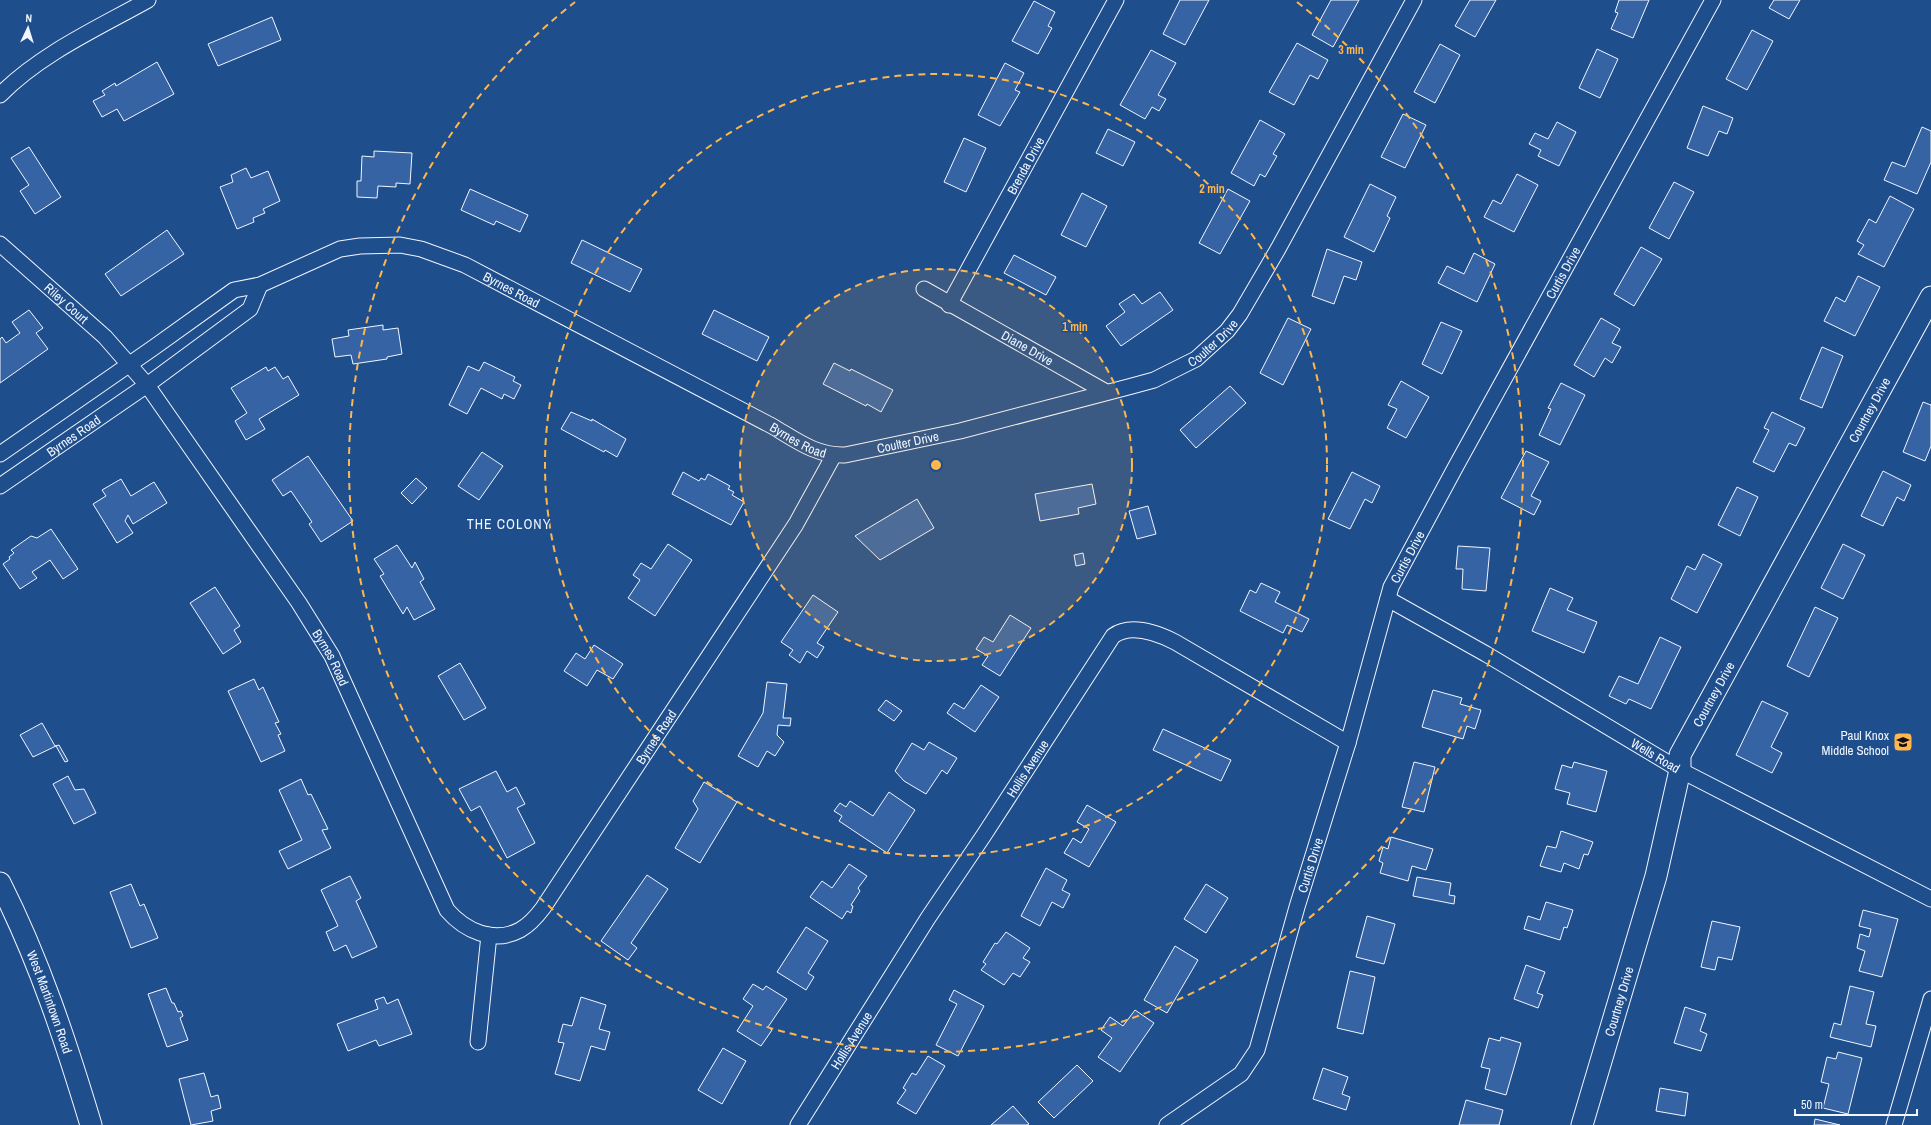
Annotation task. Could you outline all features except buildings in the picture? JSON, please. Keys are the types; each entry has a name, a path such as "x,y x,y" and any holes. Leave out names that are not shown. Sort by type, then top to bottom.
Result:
{"street":[{"path":"0,95 26,71 148,0"},
{"name":"Brenda Drive","path":"950,304 1116,0"},
{"name":"Coulter Drive","path":"834,455 845,455 960,431 1154,380 1175,371 1196,359 1227,331 1240,314 1278,249 1414,0"},
{"name":"Curtis Drive","path":"1167,1125 1241,1074 1257,1050 1297,907 1348,743 1391,587 1713,0"},
{"name":"Riley Court","path":"0,244 105,336 130,364"},
{"name":"Byrnes Road","path":"0,454 234,290 260,285 340,249 380,245 400,245 421,249 465,265 772,426 810,448 834,455 796,524 544,908 533,920 521,929 502,935 490,935 466,927 456,920 447,910 324,642 299,603 147,385 130,364"},
{"name":"Byrnes Road","path":"0,486 147,385 250,309 260,285"},
{"path":"924,289 950,304"},
{"name":"Courtney Drive","path":"1582,1125 1656,876 1680,770 1680,756 1931,298"},
{"name":"Diane Drive","path":"950,304 1106,392"},
{"name":"Wells Road","path":"1388,599 1553,693 1680,770 1931,899"},
{"name":"Hollis Avenue","path":"798,1125 928,918 984,835 1113,636 1123,630 1130,630 1148,632 1175,642 1348,743"},
{"name":"West Martintown Road","path":"0,883 32,952 53,1005 91,1125"},
{"path":"478,1042 490,935"},
{"path":"1894,1125 1931,999"}],"place":[{"name":"Paul Knox Middle School","path":"1903,742"}],"district":[{"name":"THE COLONY","path":"509,524"}]}
